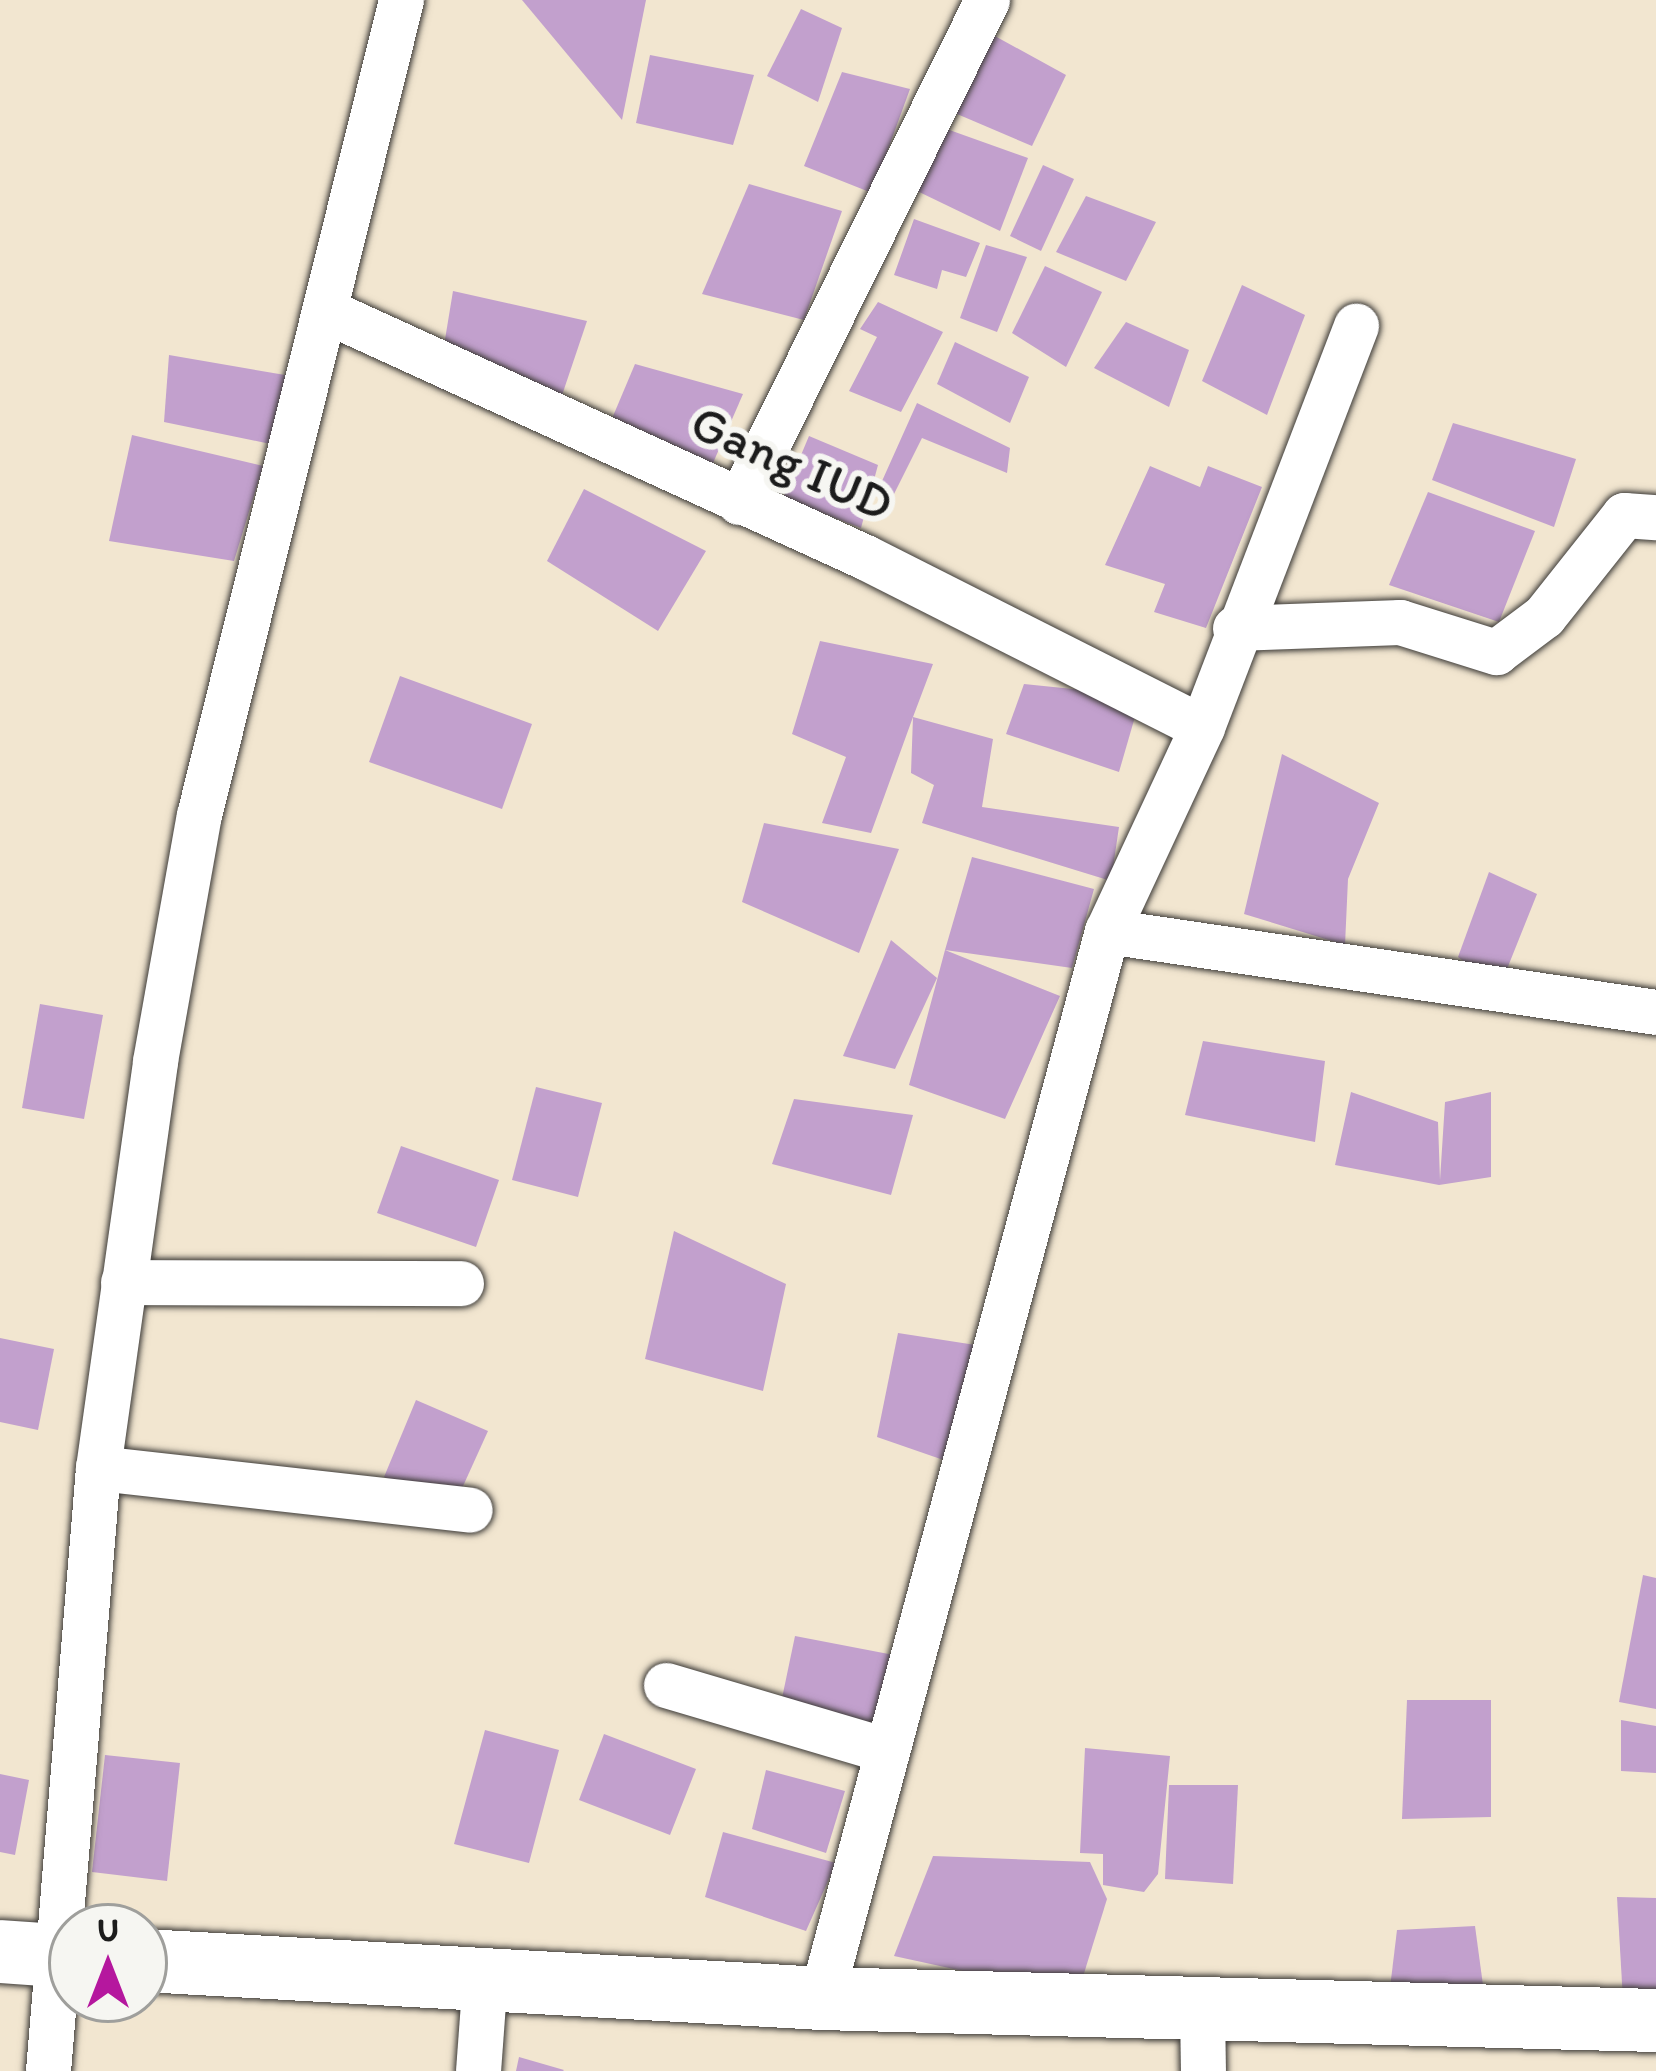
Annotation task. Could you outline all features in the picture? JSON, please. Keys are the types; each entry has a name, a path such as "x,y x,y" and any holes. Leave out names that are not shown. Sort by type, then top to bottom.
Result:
{"main road":[{"path":"168,1961 485,1975 821,1998 1656,2020"}],"street":[{"path":"48,2071 44,1955 98,1468 123,1282 199,815 331,313 401,0"},
{"path":"739,502 987,0"},
{"name":"Gang IUD","path":"331,313 739,502 1202,727"},
{"path":"821,1998 1107,931 1202,727 1235,628 1356,325"},
{"path":"1235,628 1400,622 1496,652 1544,616 1624,515 1656,517"},
{"path":"1107,931 1656,1012"},
{"path":"123,1282 461,1283"},
{"path":"98,1468 470,1510"},
{"path":"666,1685 886,1750"},
{"path":"478,2071 485,1975"},
{"path":"1202,2009 1203,2071"}],"building":[{"path":"522,0 646,0 622,120"},
{"path":"801,9 842,28 818,102 767,76"},
{"path":"993,35 1066,75 1032,146 950,111"},
{"path":"650,55 754,75 733,145 636,123"},
{"path":"842,72 910,89 872,193 804,166"},
{"path":"941,127 1028,158 1000,231 915,190"},
{"path":"1043,165 1074,179 1041,251 1010,236"},
{"path":"749,184 842,211 804,320 702,294"},
{"path":"1086,196 1156,222 1126,281 1056,252"},
{"path":"914,219 980,243 966,277 942,270 937,289 894,275"},
{"path":"986,245 1027,257 997,332 960,318"},
{"path":"1045,266 1102,292 1066,367 1012,333"},
{"path":"1242,285 1305,315 1267,415 1202,381"},
{"path":"453,291 587,321 554,419 437,388"},
{"path":"878,302 943,332 901,412 849,391 877,337 860,329"},
{"path":"1126,322 1189,350 1169,407 1094,368"},
{"path":"955,342 1029,377 1010,423 937,384"},
{"path":"169,355 285,375 280,446 164,422"},
{"path":"635,364 743,394 710,470 608,428"},
{"path":"917,403 1010,448 1007,473 922,438 892,498 878,490"},
{"path":"1453,423 1576,459 1554,527 1432,480"},
{"path":"132,435 263,466 234,561 109,541"},
{"path":"809,436 878,465 861,528 783,498"},
{"path":"1150,466 1200,487 1208,466 1262,487 1206,628 1154,612 1165,584 1105,565"},
{"path":"584,489 706,551 658,631 547,561"},
{"path":"1428,492 1535,531 1499,622 1389,585"},
{"path":"820,641 933,664 871,833 822,823 846,757 792,734"},
{"path":"400,676 532,724 502,809 369,762"},
{"path":"1024,684 1141,696 1119,772 1006,734"},
{"path":"913,717 993,739 982,807 1119,827 1111,881 922,823 934,785 911,773"},
{"path":"1282,754 1379,803 1348,879 1345,945 1244,914"},
{"path":"764,823 899,849 859,953 742,902"},
{"path":"972,857 1094,889 1072,968 945,950"},
{"path":"1489,872 1537,894 1499,989 1458,957"},
{"path":"891,940 937,978 895,1069 843,1056"},
{"path":"945,950 1060,996 1005,1119 909,1085"},
{"path":"40,1004 103,1015 84,1119 22,1108"},
{"path":"1203,1041 1325,1061 1315,1142 1185,1115"},
{"path":"536,1087 602,1103 578,1197 512,1180"},
{"path":"1351,1092 1438,1122 1440,1180 1445,1102 1491,1092 1491,1177 1439,1185 1335,1165"},
{"path":"794,1099 913,1115 891,1195 772,1164"},
{"path":"401,1146 499,1180 476,1247 377,1213"},
{"path":"674,1231 786,1284 763,1391 645,1359"},
{"path":"898,1333 982,1346 955,1464 877,1437"},
{"path":"0,1338 54,1349 38,1430 0,1422"},
{"path":"416,1400 488,1431 454,1506 384,1477"},
{"path":"1643,1575 1656,1578 1656,1709 1619,1702"},
{"path":"795,1636 899,1656 881,1736 781,1703"},
{"path":"1407,1700 1491,1700 1491,1817 1402,1819"},
{"path":"1621,1720 1656,1726 1656,1773 1621,1771"},
{"path":"485,1730 559,1750 529,1863 454,1844"},
{"path":"604,1734 696,1769 670,1835 579,1800"},
{"path":"1085,1748 1170,1756 1158,1874 1144,1892 1103,1885 1103,1854 1080,1853"},
{"path":"105,1755 180,1763 167,1881 92,1872"},
{"path":"766,1770 845,1791 826,1853 752,1829"},
{"path":"0,1774 29,1780 15,1855 0,1852"},
{"path":"1169,1785 1238,1785 1233,1884 1165,1879"},
{"path":"723,1832 836,1863 806,1931 705,1897"},
{"path":"933,1856 1090,1862 1107,1899 1077,1996 894,1956"},
{"path":"1617,1897 1656,1898 1656,1999 1623,2000"},
{"path":"1475,1926 1485,2000 1390,1988 1397,1930"},
{"path":"519,2057 564,2070 516,2071"}]}
